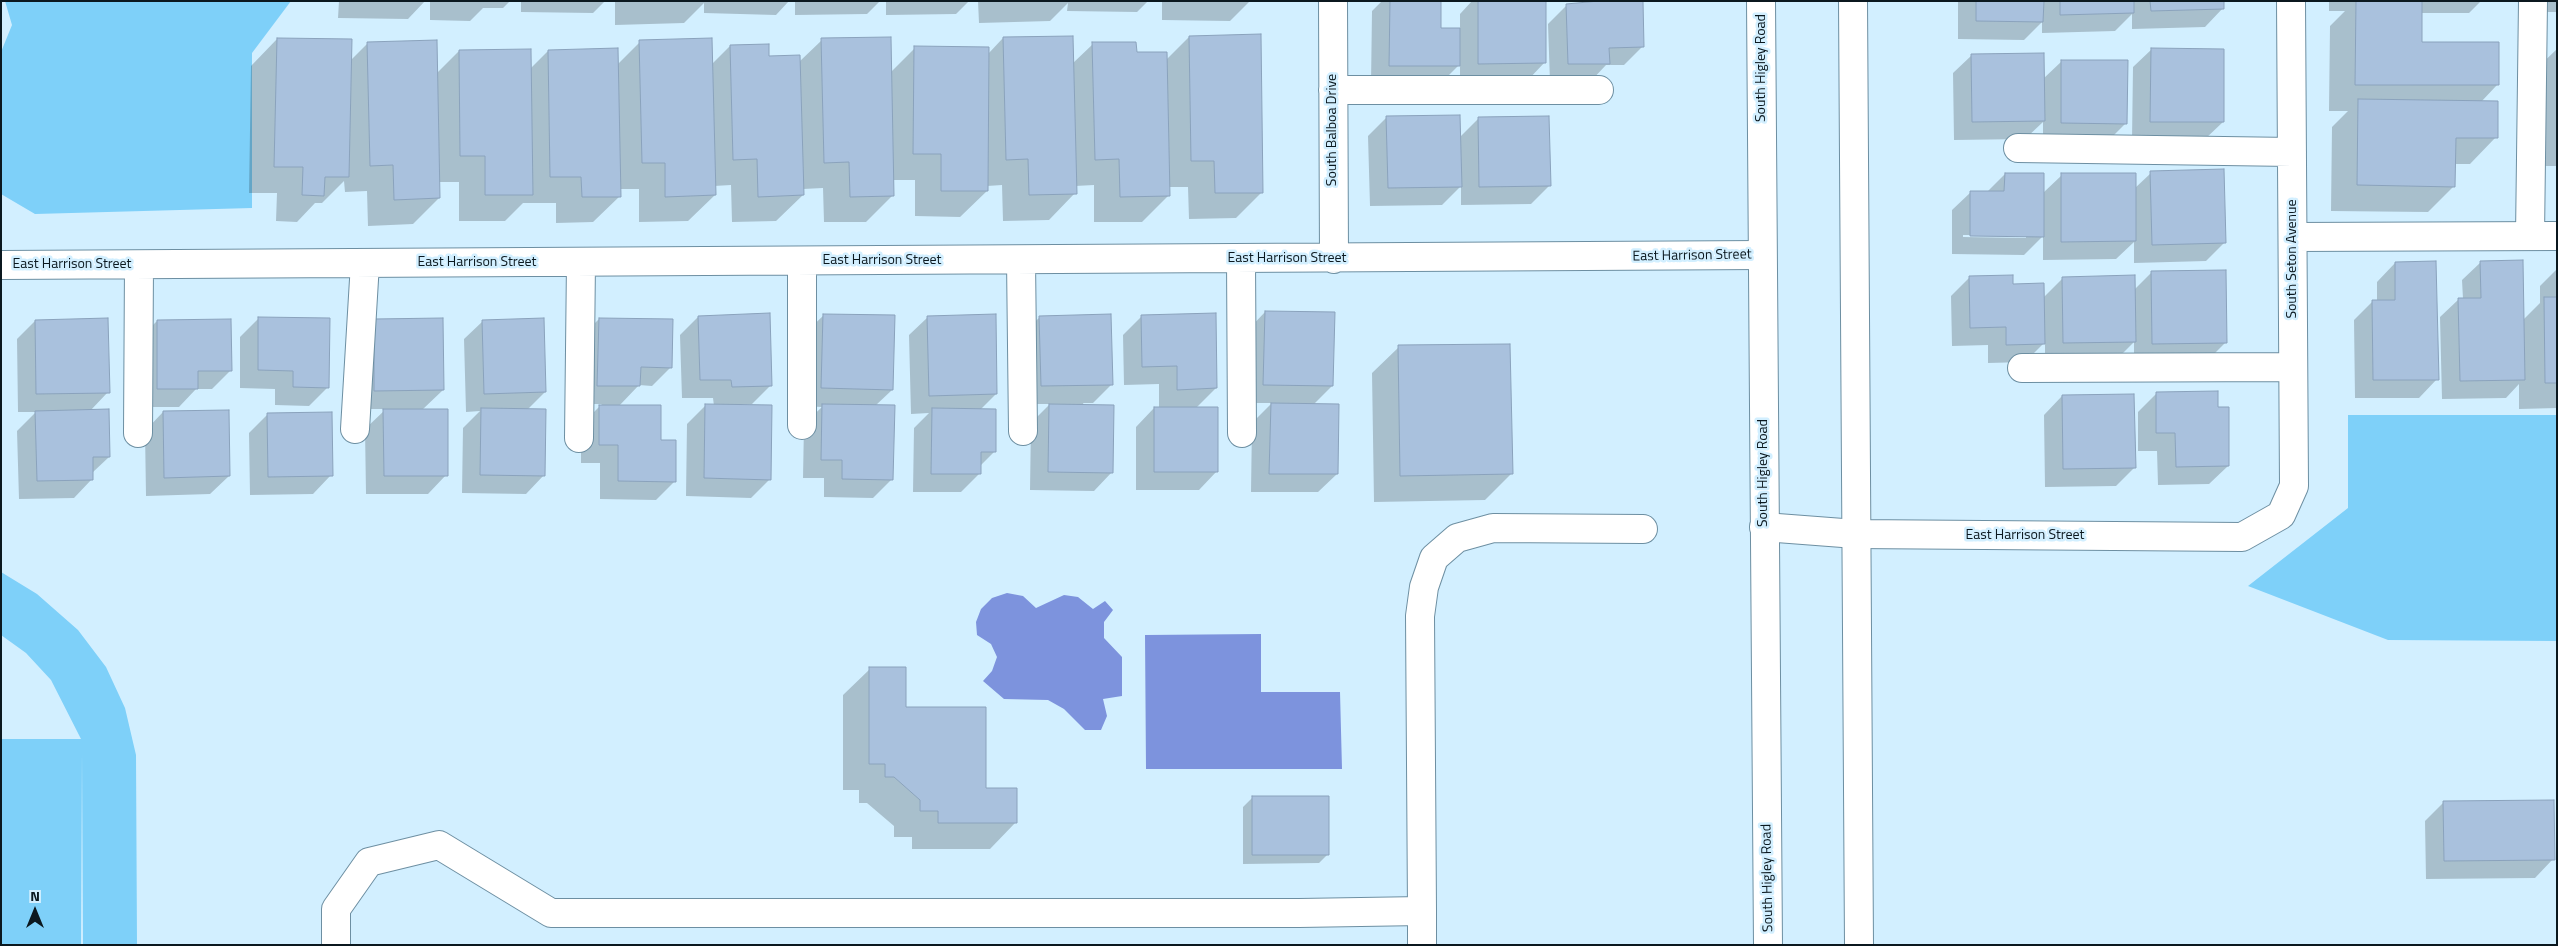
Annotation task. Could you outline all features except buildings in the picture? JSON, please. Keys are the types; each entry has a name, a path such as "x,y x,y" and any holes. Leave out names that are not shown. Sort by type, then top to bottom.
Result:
{"street":[{"name":"South Balboa Drive","path":"1333,1 1334,259"},
{"name":"South Higley Road","path":"1761,1 1768,945"},
{"path":"1853,1 1859,945"},
{"name":"South Seton Avenue","path":"2281,515 2294,486 2291,1"},
{"path":"2293,237 2544,236 2533,1"},
{"path":"1333,90 1599,90"},
{"path":"2018,148 2292,152"},
{"name":"East Harrison Street","path":"1,265 1334,259 1762,255"},
{"path":"1240,259 1242,433"},
{"path":"1021,260 1023,431"},
{"path":"802,261 802,425"},
{"path":"579,438 581,262"},
{"path":"356,429 365,263"},
{"path":"138,433 139,265"},
{"path":"2022,368 2293,367"},
{"name":"East Harrison Street","path":"1764,527 1856,534 2242,537 2281,515"},
{"path":"1422,945 1420,616 1424,587 1434,558 1457,538 1493,528 1643,529"},
{"path":"336,945 336,909 369,862 439,845 552,913 1299,913 1422,911"}],"shaded area":[{"path":"5,1 291,1 252,53 252,208 35,214 1,194 1,52 12,25"},
{"path":"2348,415 2557,415 2557,641 2388,640 2248,586 2348,508"},
{"path":"1,572 37,594 78,630 106,667 125,708 136,755 137,945 83,945 82,753 81,945 1,945 1,739 81,739 51,680 26,653 1,635"},
{"path":"1007,593 1023,596 1036,608 1064,595 1078,597 1093,609 1105,601 1113,610 1104,622 1104,638 1122,657 1122,696 1103,699 1107,716 1101,730 1085,730 1064,709 1048,700 1004,699 983,681 992,671 997,657 991,644 977,635 976,622 981,609 992,598"},
{"path":"1261,634 1261,692 1340,692 1342,769 1146,769 1145,635"}]}
